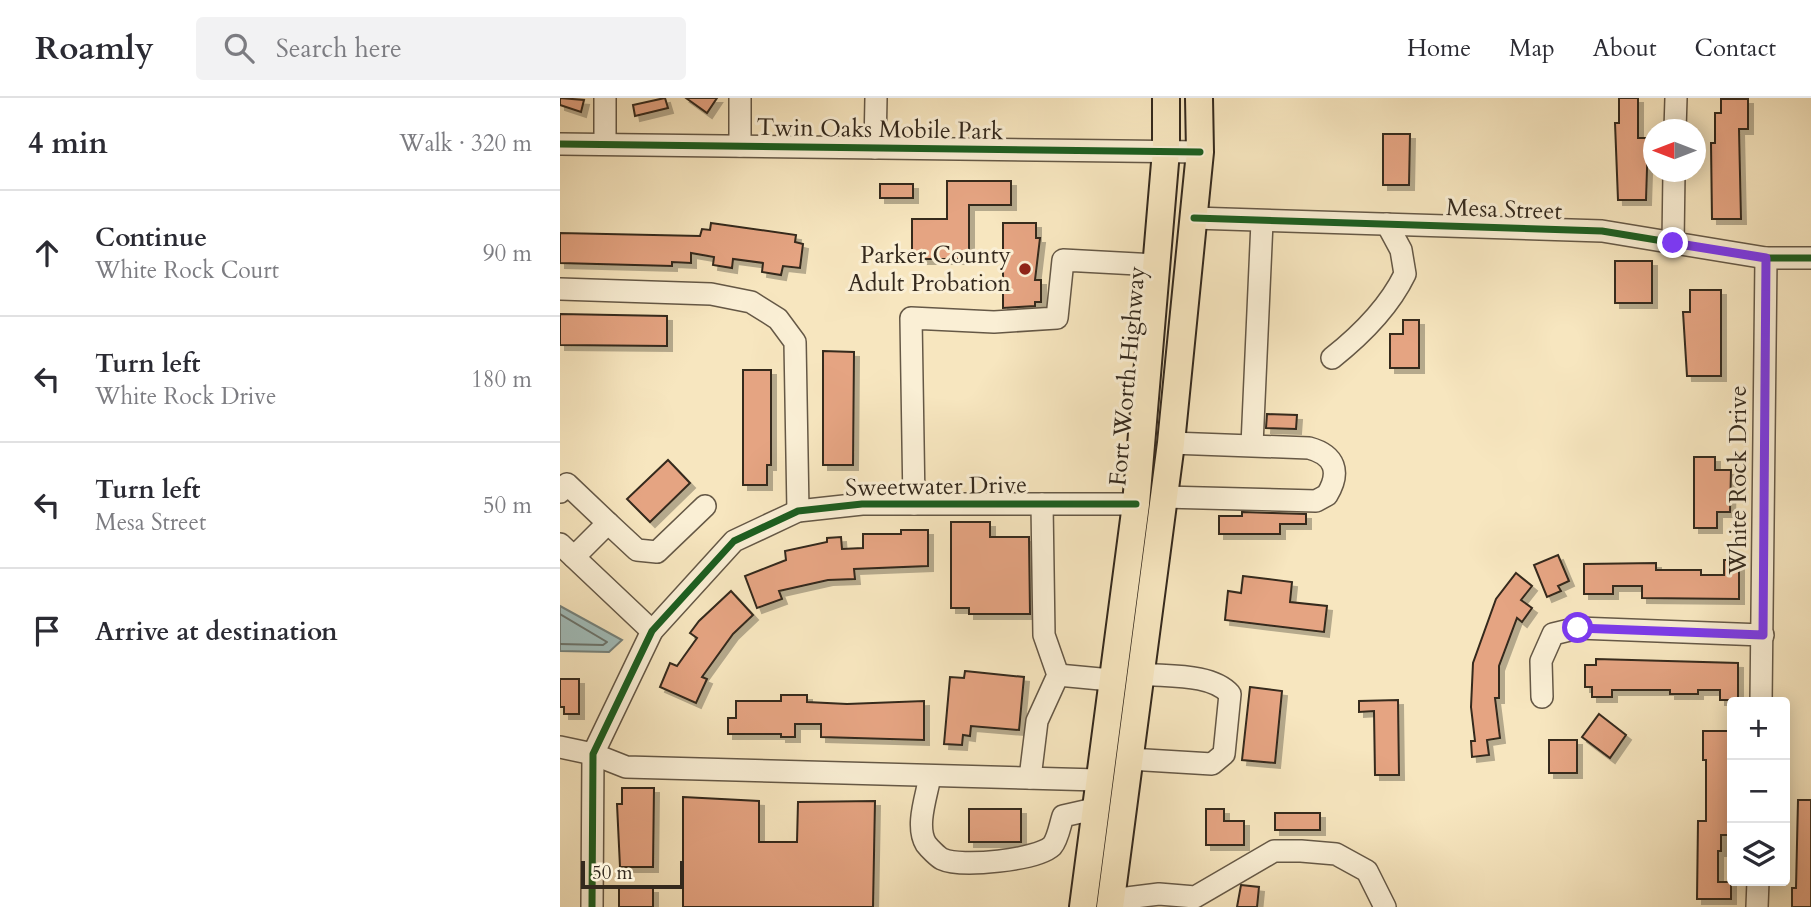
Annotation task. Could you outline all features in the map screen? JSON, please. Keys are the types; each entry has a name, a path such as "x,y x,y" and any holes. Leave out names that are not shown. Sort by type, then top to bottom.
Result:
{"main road":[{"name":"Fort Worth Highway","path":"1083,902 1136,504 1166,151 1166,98"},
{"name":"Fort Worth Highway","path":"1110,903 1171,443 1200,152 1199,98"},
{"path":"1150,330 1159,345 1160,398 1153,460 1165,490"},
{"path":"1136,504 1142,508 1148,522 1137,628 1145,643"},
{"path":"1083,902 1110,903"}],"street":[{"path":"605,98 605,144"},
{"path":"740,98 740,146"},
{"path":"875,148 876,98"},
{"path":"1675,119 1676,98"},
{"name":"Twin Oaks Mobile Park","path":"560,144 1200,152"},
{"path":"1673,243 1674,182"},
{"name":"Mesa Street","path":"1194,218 1602,231 1766,258 1811,258"},
{"path":"1252,445 1262,222"},
{"path":"1332,358 1354,341 1380,311 1405,274 1401,250 1387,225"},
{"name":"White Rock Drive","path":"1761,697 1766,258"},
{"path":"914,504 911,318 994,322 1057,318 1063,260 1156,265"},
{"path":"560,289 711,294 751,302 778,318 795,342 799,511"},
{"path":"1165,490 1316,501 1327,495 1333,485 1335,472 1333,461 1323,452 1309,447 1171,443"},
{"path":"560,492 567,484 637,550 657,552 705,506"},
{"name":"Sweetwater Drive","path":"592,907 593,754 652,631 734,541 799,511 862,503 1136,504"},
{"path":"1030,779 1037,721 1058,675 1044,635 1042,504"},
{"path":"608,523 567,551 652,631"},
{"path":"1542,697 1541,661 1553,634 1578,628 1763,635"},
{"path":"1129,759 1212,764 1224,754 1230,703 1230,694 1224,687 1210,682 1141,674"},
{"path":"1058,675 1111,680"},
{"path":"560,747 593,754 626,767 1098,780"},
{"path":"930,776 922,824 926,844 942,859 967,863 1023,858 1042,852 1054,845 1063,816 1094,809"},
{"path":"1110,903 1159,894 1196,902 1275,851 1301,850 1336,854 1367,871 1385,907"},
{"path":"1757,907 1758,886"}],"water":[{"path":"560,606 622,640 609,652 560,651"}],"building":[{"path":"560,98 584,100 581,112 560,105"},
{"path":"665,98 668,108 635,116 633,105"},
{"path":"686,98 717,98 707,113"},
{"path":"1619,98 1638,98 1638,138 1643,138 1643,182 1647,182 1646,200 1618,200 1615,123 1619,123"},
{"path":"1721,99 1748,99 1748,129 1739,129 1741,219 1712,219 1711,143 1715,143 1715,113 1721,113"},
{"path":"1383,134 1410,134 1409,185 1383,185"},
{"path":"947,181 1011,181 1011,205 969,205 969,259 912,259 912,219 947,219"},
{"path":"880,184 913,184 913,198 880,198"},
{"path":"711,223 796,235 795,242 803,244 800,268 783,266 781,275 762,272 763,263 733,259 732,268 713,265 714,257 691,253 691,263 672,262 672,266 560,263 560,233 700,236 702,229 710,230"},
{"path":"1003,223 1036,223 1036,238 1040,238 1035,280 1041,280 1041,302 1035,302 1035,306 1003,308"},
{"path":"1615,261 1652,261 1652,303 1615,303"},
{"path":"1690,290 1721,290 1721,376 1687,376 1683,312 1690,312"},
{"path":"560,314 667,316 667,346 560,345"},
{"path":"1403,320 1419,320 1419,368 1390,368 1390,334 1403,334"},
{"path":"823,351 854,352 853,465 823,465"},
{"path":"743,370 771,370 771,465 767,465 767,485 743,485"},
{"path":"1267,414 1297,415 1296,429 1266,428"},
{"path":"1694,457 1715,457 1715,470 1731,470 1730,512 1717,512 1717,528 1694,528"},
{"path":"668,460 690,483 650,522 627,499"},
{"path":"1242,512 1306,514 1306,524 1280,524 1280,534 1219,534 1219,516 1242,516"},
{"path":"951,522 990,522 990,537 1029,537 1030,614 969,614 969,608 951,608"},
{"path":"901,530 928,530 928,566 854,569 855,579 828,580 779,591 782,599 757,608 745,576 786,560 785,551 827,542 827,538 841,537 842,549 863,548 863,534 901,534"},
{"path":"1558,555 1569,581 1558,586 1561,591 1547,597 1534,565"},
{"path":"1724,560 1739,560 1739,599 1642,598 1642,586 1613,586 1613,594 1584,594 1584,564 1656,563 1656,570 1701,570 1701,575 1724,575"},
{"path":"1516,573 1532,586 1521,600 1532,608 1522,622 1517,618 1499,666 1499,698 1495,698 1500,738 1487,740 1489,755 1472,757 1471,741 1475,741 1471,707 1473,663 1496,599"},
{"path":"1243,576 1292,582 1290,602 1327,606 1324,632 1225,620 1228,591 1241,593"},
{"path":"731,591 753,615 733,634 702,677 707,679 696,703 660,687 670,663 677,666 697,638 690,633"},
{"path":"1596,659 1738,663 1738,697 1720,700 1720,690 1698,690 1698,694 1670,694 1670,690 1612,690 1612,697 1592,697 1592,687 1585,687 1585,665 1596,665"},
{"path":"965,671 1024,677 1019,730 971,726 970,736 963,735 962,745 944,744 950,677 964,678"},
{"path":"560,679 579,679 579,714 564,714 564,707 560,707"},
{"path":"1250,687 1282,691 1275,763 1242,760"},
{"path":"781,695 807,695 807,702 847,704 924,701 924,740 821,737 821,724 795,724 795,737 781,737 781,734 728,734 728,718 736,718 736,701 781,701"},
{"path":"1398,700 1399,775 1375,775 1374,711 1359,712 1359,701"},
{"path":"1599,714 1626,735 1610,758 1582,737"},
{"path":"1703,731 1727,731 1727,835 1721,835 1718,882 1727,882 1727,886 1731,886 1731,899 1697,899 1698,821 1706,821 1706,760 1703,760"},
{"path":"1549,740 1577,740 1577,773 1549,773"},
{"path":"622,788 654,788 653,867 620,867 617,804 622,804"},
{"path":"683,797 759,801 759,842 797,842 798,802 875,801 873,907 683,907"},
{"path":"1798,800 1811,800 1811,907 1792,907 1792,888 1796,888"},
{"path":"969,809 1021,809 1021,842 969,842"},
{"path":"1206,809 1224,809 1224,821 1244,821 1244,845 1206,845"},
{"path":"1275,813 1320,813 1320,830 1275,830"},
{"path":"1241,885 1259,887 1257,907 1237,907"},
{"path":"619,888 653,888 653,907 619,907"}],"cycle path":[{"path":"560,144 1200,152"},
{"path":"1194,218 1602,231 1766,258 1811,258"},
{"path":"592,907 593,754 652,631 734,541 798,511 862,504 1136,504"}],"place":[{"name":"Parker County Adult Probation","path":"1025,269"}],"route":[{"path":"1578,628 1763,635 1766,258 1673,243"}]}
